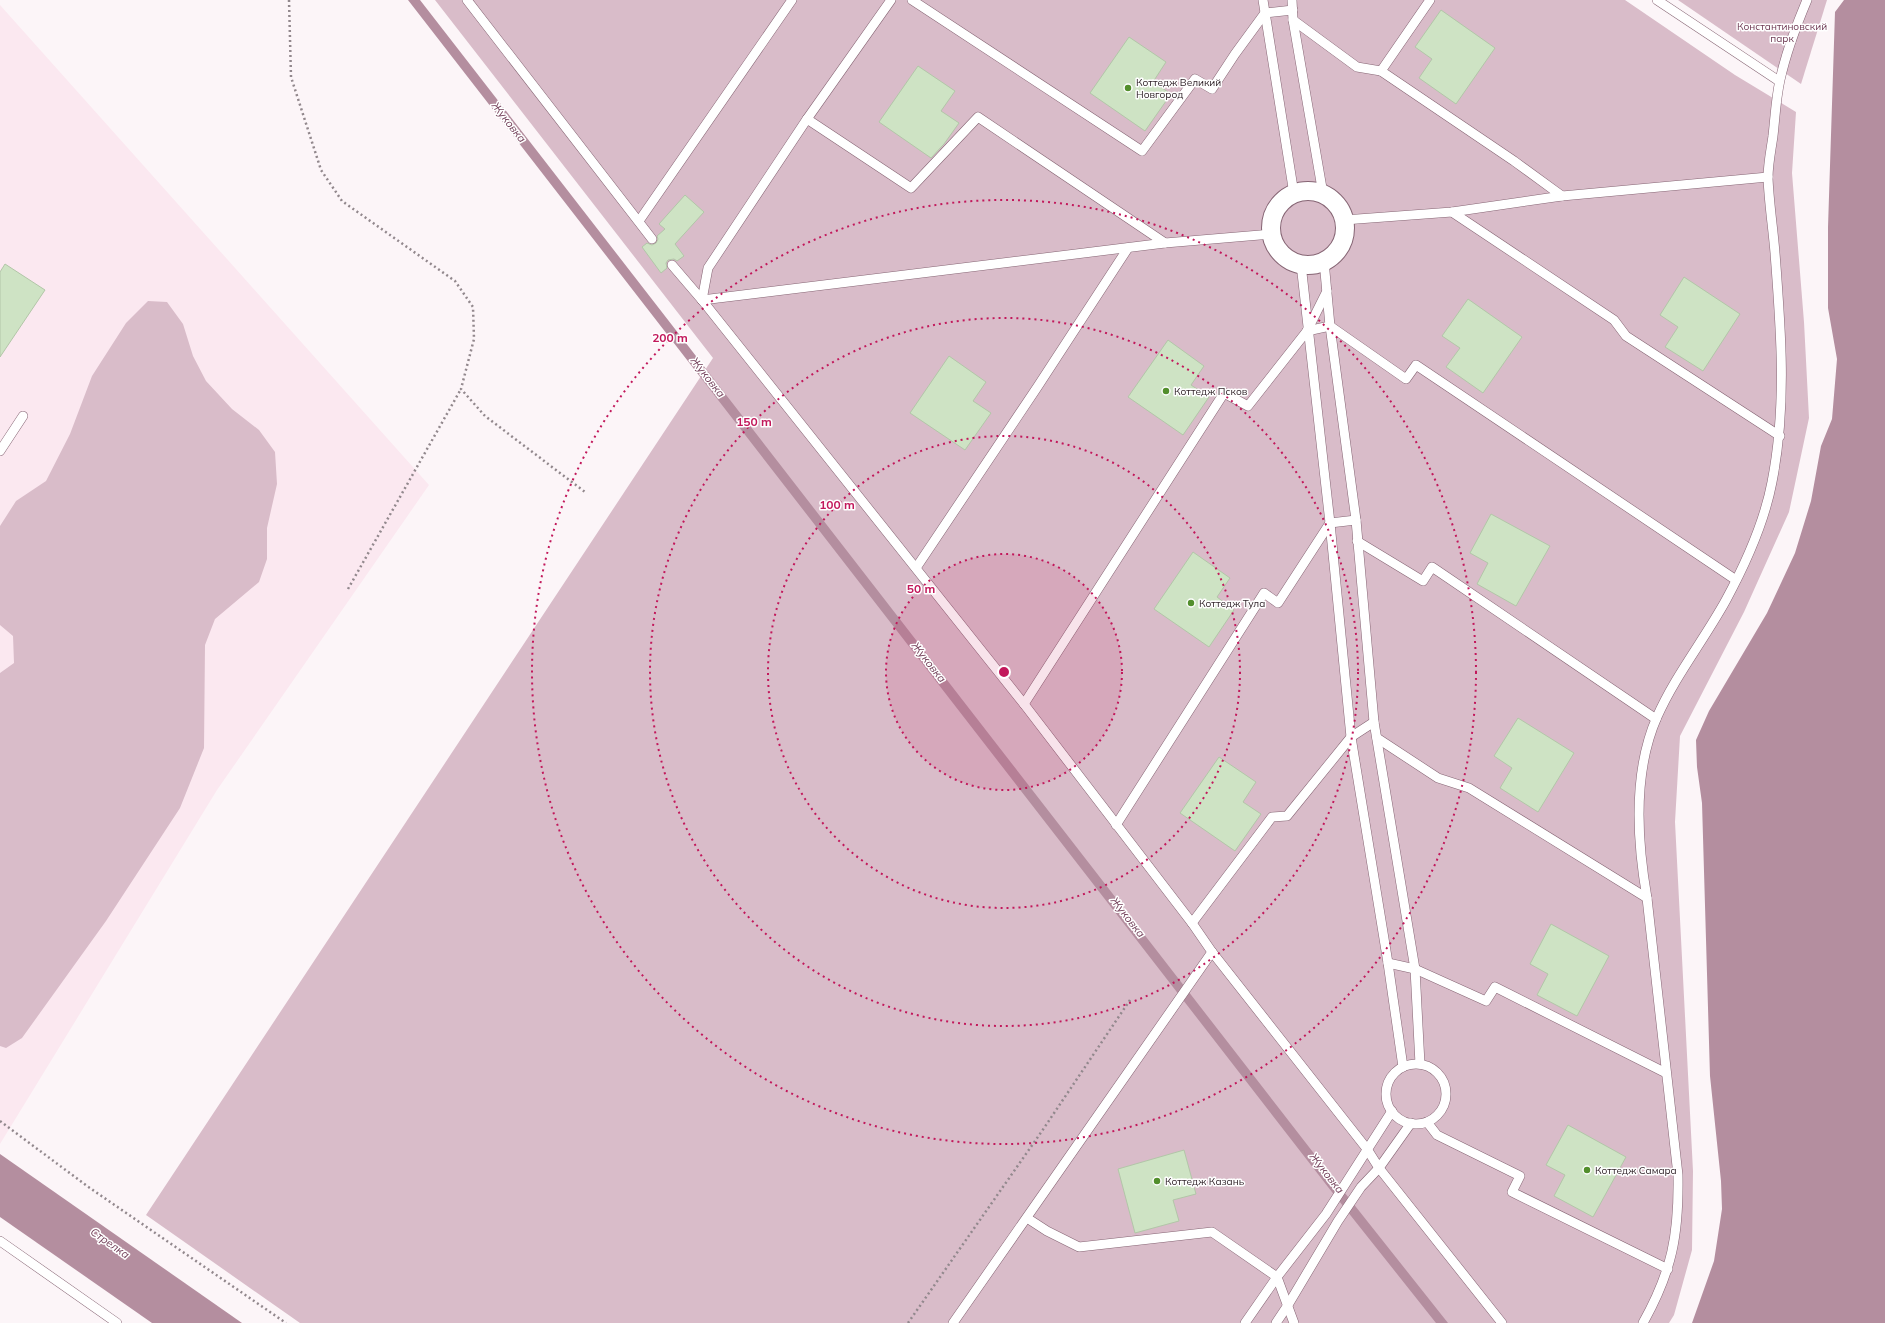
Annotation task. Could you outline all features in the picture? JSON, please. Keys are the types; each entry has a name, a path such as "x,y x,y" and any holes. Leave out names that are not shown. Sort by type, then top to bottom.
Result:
{"street":[{"path":"1303,191 1314,191 1323,194 1333,200 1340,209 1344,220 1344,232 1341,244 1334,253 1324,261 1313,264 1301,264 1290,260 1275,245 1272,234 1272,222 1276,210 1283,200 1294,194 1303,191"}],"lane":[{"path":"467,0 652,239"},
{"path":"639,221 792,0"},
{"path":"702,300 708,268 807,119 891,0"},
{"path":"912,0 1142,151 1195,79 1212,89 1265,13 1293,10"},
{"path":"1263,0 1294,194"},
{"path":"1292,0 1293,20 1323,194"},
{"path":"1381,71 1430,0"},
{"path":"1657,0 1780,81"},
{"path":"1643,1323 1658,1296 1668,1269 1676,1238 1679,1210 1678,1175 1647,898 1641,866 1638,828 1645,754 1656,719 1678,677 1726,600 1754,543 1764,514 1771,484 1780,436 1782,386 1775,254 1768,177 1780,81 1797,23 1807,0"},
{"path":"1293,20 1357,67 1381,71 1514,161 1562,196"},
{"path":"807,119 911,188 978,117 1165,243"},
{"path":"1344,220 1452,212 1562,196 1768,177"},
{"path":"1452,212 1614,320 1626,336 1780,436"},
{"path":"702,300 1165,243 1272,234"},
{"path":"916,568 1128,248"},
{"path":"1324,261 1328,290 1330,326 1356,520 1374,722 1415,969 1420,1064"},
{"path":"1301,264 1307,332 1330,523 1351,737 1388,963 1403,1067"},
{"path":"672,265 702,300 1024,704 1192,923 1212,952 1367,1149 1379,1168 1502,1323"},
{"path":"1024,704 1224,393 1248,406 1307,332 1328,290"},
{"path":"1307,332 1330,326 1406,379 1416,365 1736,580"},
{"path":"0,451 23,416"},
{"path":"1330,523 1356,520"},
{"path":"1116,824 1264,593 1278,603 1330,523"},
{"path":"1357,541 1423,581 1432,567 1656,719"},
{"path":"1192,923 1272,817 1287,816 1351,737 1374,722"},
{"path":"1377,738 1438,778 1468,788 1647,898"},
{"path":"953,1323 1212,952"},
{"path":"1388,963 1415,969 1486,1001 1495,987 1666,1073"},
{"path":"1411,1064 1420,1064 1430,1067 1438,1073 1446,1090 1446,1100 1442,1110 1435,1117 1427,1122 1411,1123 1403,1121 1392,1111 1388,1102 1387,1092 1389,1082 1395,1073 1403,1067 1411,1064"},
{"path":"1245,1323 1277,1277 1326,1214 1392,1111"},
{"path":"1427,1122 1437,1135 1520,1176 1512,1192 1668,1269"},
{"path":"1276,1323 1338,1221 1361,1187 1379,1168 1411,1123"},
{"path":"1027,1218 1046,1230 1079,1247 1212,1232 1277,1277 1294,1323"},
{"path":"0,1241 117,1323"}],"path":[{"path":"289,0 291,77 321,170 342,201 455,281 473,307 474,339 461,388 348,589"},
{"path":"461,388 485,416 585,492"},
{"path":"908,1323 1042,1131 1130,1000"},
{"path":"0,1121 87,1186 286,1323"}],"shaded area":[{"path":"0,5 429,485 217,790 0,1144"}],"green space":[{"path":"435,0 1625,0 1735,75 1796,112 1792,173 1804,322 1809,418 1789,512 1744,612 1680,736 1675,822 1693,1171 1692,1250 1674,1315 1669,1323 300,1323 146,1215 713,358"},
{"name":"Константиновский парк","path":"1678,0 1827,0 1801,84"},
{"path":"148,301 167,302 183,324 193,356 206,381 232,409 259,430 275,452 277,484 267,528 267,559 259,582 215,619 205,645 204,748 180,808 106,921 22,1038 6,1048 0,1046 0,673 14,663 13,636 0,625 0,526 16,501 46,481 70,434 92,376 126,323"}],"water":[{"name":"Жуковка","path":"408,0 420,0 1333,1178 1448,1323 1436,1323 1328,1187"},
{"path":"1844,0 1885,0 1885,1323 1692,1323 1714,1261 1722,1209 1721,1181 1710,1076 1702,803 1697,767 1696,740 1709,711 1767,613 1795,553 1811,501 1821,446 1832,419 1837,359 1828,308 1828,227 1835,12"},
{"name":"Стрелка","path":"0,1154 242,1323 152,1323 0,1217"}],"building":[{"path":"1441,10 1495,48 1456,104 1419,78 1432,59 1415,47"},
{"name":"Коттедж Великий Новгород","path":"1129,37 1166,62 1153,82 1171,94 1145,131 1090,93"},
{"path":"918,66 955,91 941,111 959,123 944,144 931,158 879,122"},
{"path":"685,195 704,212 675,244 684,256 677,261 674,259 668,260 666,263 667,268 661,273 642,247 647,243 652,245 656,243 658,239 657,236 665,229 659,224"},
{"path":"5,264 45,290 0,357 0,272"},
{"path":"1684,277 1740,314 1703,371 1665,347 1678,327 1660,315"},
{"path":"1468,299 1522,337 1483,393 1446,367 1460,348 1442,336"},
{"name":"Коттедж Псков","path":"1168,340 1204,366 1191,385 1209,397 1183,435 1128,397"},
{"path":"949,356 986,382 973,401 991,413 965,450 910,413"},
{"path":"1491,514 1550,546 1516,606 1477,584 1488,563 1470,553"},
{"name":"Коттедж Тула","path":"1193,552 1230,578 1217,597 1234,610 1209,647 1154,609"},
{"path":"1518,718 1574,753 1538,812 1500,788 1512,768 1494,756"},
{"path":"1219,757 1256,782 1243,802 1261,814 1235,851 1180,813"},
{"path":"1551,924 1609,956 1577,1016 1537,995 1548,974 1530,964"},
{"name":"Коттедж Самара","path":"1568,1125 1626,1157 1593,1217 1554,1196 1565,1175 1546,1165"},
{"name":"Коттедж Казань","path":"1184,1150 1196,1194 1173,1200 1179,1221 1135,1233 1118,1169"}],"place":[{"name":"Коттедж Великий Новгород","path":"1128,88"},
{"name":"Коттедж Псков","path":"1166,391"},
{"name":"Коттедж Тула","path":"1191,603"},
{"name":"Коттедж Самара","path":"1587,1170"},
{"name":"Коттедж Казань","path":"1157,1181"}]}
